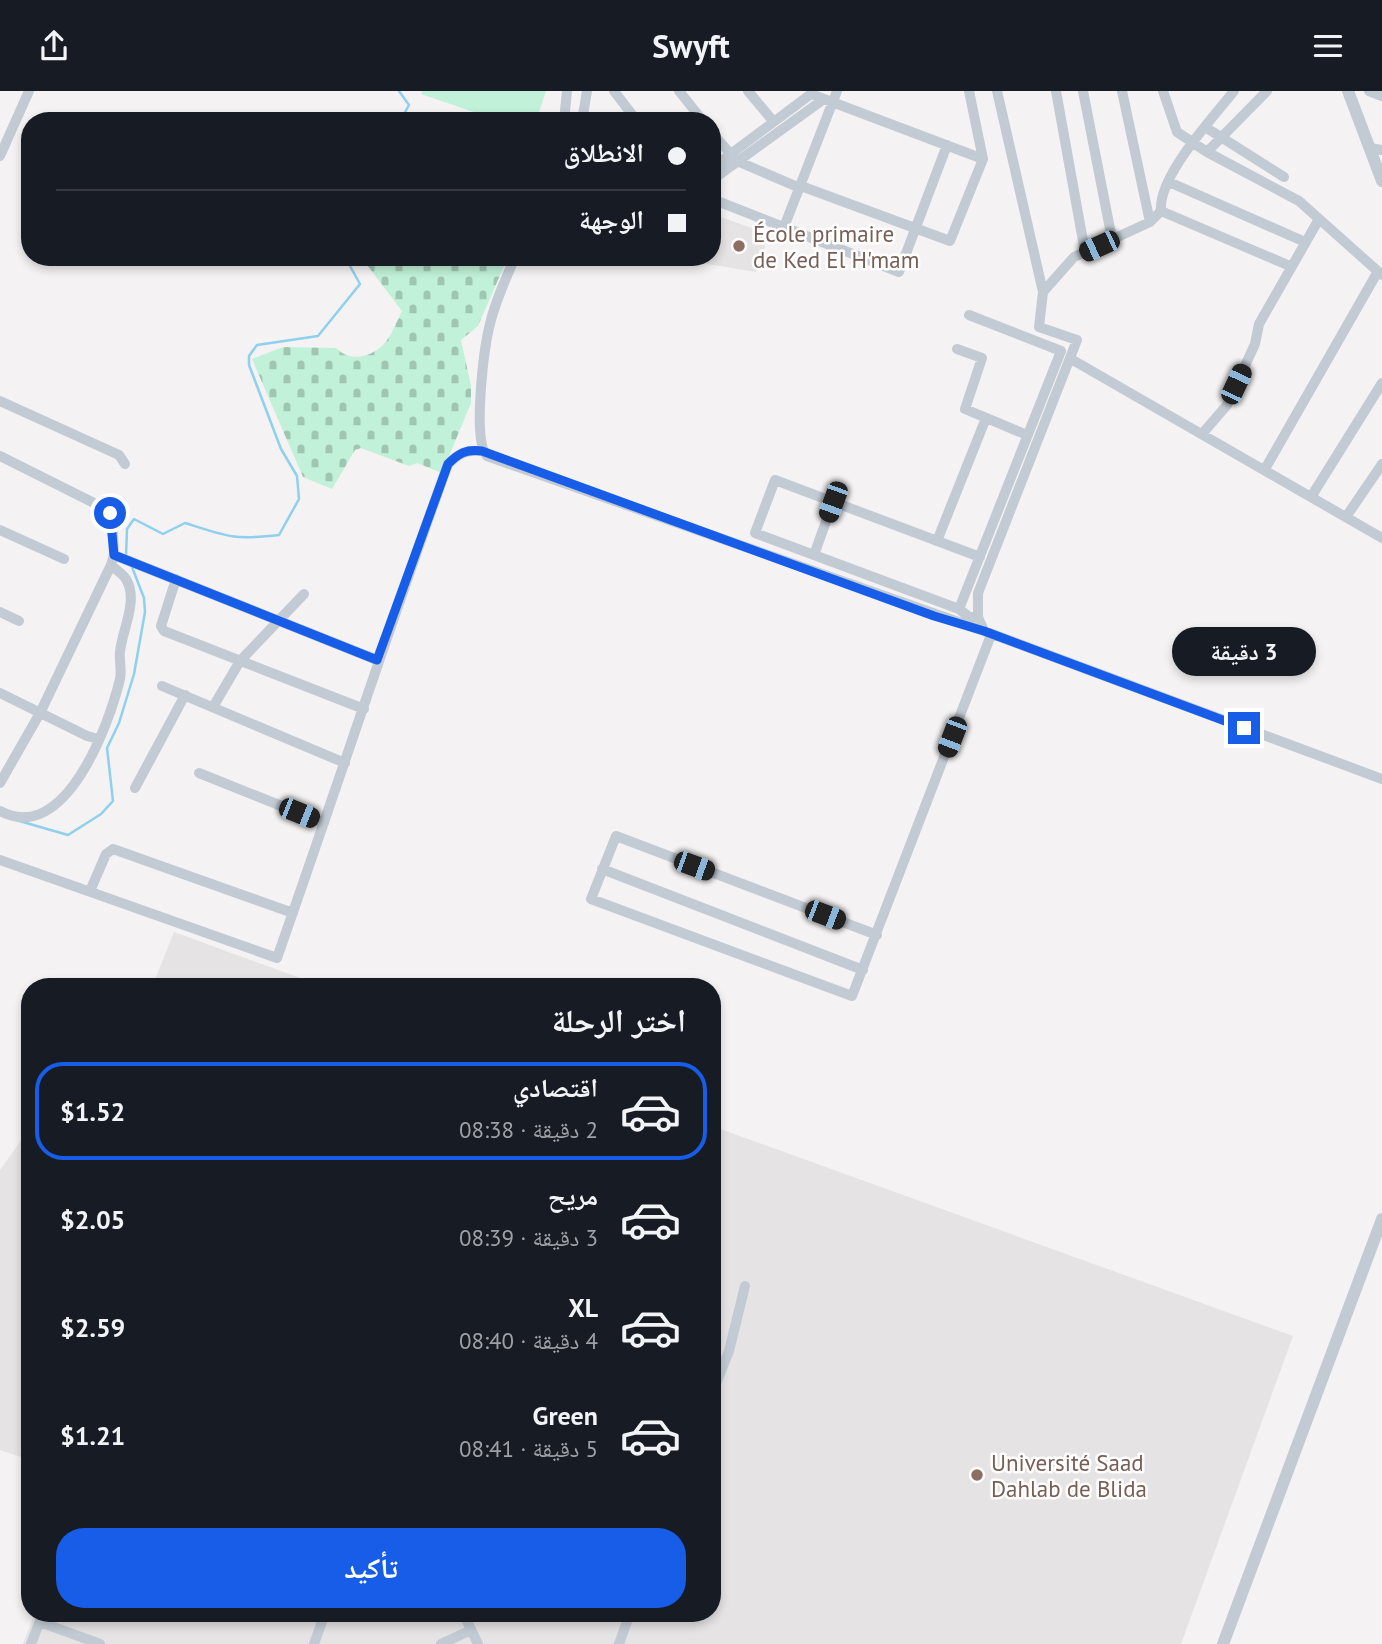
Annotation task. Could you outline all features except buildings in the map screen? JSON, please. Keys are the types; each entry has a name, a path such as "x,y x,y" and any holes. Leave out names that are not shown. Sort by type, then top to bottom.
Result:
{"street":[{"path":"0,156 29,91"},
{"path":"565,112 567,91"},
{"path":"584,112 587,91"},
{"path":"614,91 630,112"},
{"path":"678,91 696,112"},
{"path":"748,91 773,121"},
{"path":"721,164 828,101 837,91"},
{"path":"721,144 733,158 800,187 950,241 983,159 969,91"},
{"path":"971,619 978,593 1077,340 1039,327 1043,292 997,91"},
{"path":"1056,91 1085,252"},
{"path":"1083,91 1112,239"},
{"path":"1122,91 1150,222"},
{"path":"1163,91 1177,132 1192,144 1298,201 1380,274 1265,469"},
{"path":"1043,292 1074,257 1150,222 1161,211 1163,192 1169,181 1192,144 1234,91"},
{"path":"1207,152 1267,91"},
{"path":"1348,91 1376,148 1382,181"},
{"path":"1369,91 1382,96"},
{"path":"721,171 773,121 811,92 828,101 983,159"},
{"path":"784,227 828,101"},
{"path":"1205,127 1284,177"},
{"path":"721,202 899,272 947,145"},
{"path":"1169,181 1305,242"},
{"path":"1161,211 1290,265"},
{"path":"1202,434 1227,405 1255,344 1259,324 1290,265 1319,219"},
{"path":"482,451 482,376 489,329 512,266"},
{"path":"959,609 1061,351 969,315"},
{"path":"957,349 982,358 965,409 1027,435"},
{"path":"1071,359 1382,536"},
{"path":"1311,497 1382,383"},
{"path":"0,401 119,455 125,464"},
{"path":"937,541 986,418"},
{"path":"0,860 277,958 364,709 377,660 448,464 458,454 468,450 482,451 934,616 971,619"},
{"path":"0,456 106,509 112,518 112,560 40,713 0,783"},
{"path":"1346,517 1382,464"},
{"path":"980,557 775,480 755,533 959,609 987,633 1382,779"},
{"path":"814,555 833,502"},
{"path":"0,530 64,559"},
{"path":"112,560 176,579 377,660"},
{"path":"0,811 23,817 55,807 77,782 99,739 120,677 120,652 131,598 126,579 112,560"},
{"path":"176,579 162,629 364,709"},
{"path":"213,707 240,661 304,594"},
{"path":"0,612 19,621"},
{"path":"877,935 616,836 591,899 852,996 877,935 987,633"},
{"path":"162,686 345,763"},
{"path":"0,693 99,739"},
{"path":"135,788 185,695"},
{"path":"199,773 324,823"},
{"path":"90,891 106,854 113,849 293,913"},
{"path":"602,869 863,970"},
{"path":"1223,1644 1382,1219"},
{"path":"721,1371 729,1351 745,1286"},
{"path":"31,1644 39,1622"},
{"path":"50,1622 100,1644"},
{"path":"314,1644 322,1622"},
{"path":"467,1622 478,1644"},
{"path":"619,1644 627,1622"},
{"path":"441,1644 471,1630"}],"shaded area":[{"name":"École primaire de Ked El H'mam","path":"721,217 769,234 756,272 720,266"},
{"path":"174,932 301,978 156,978"},
{"name":"Université Saad Dahlab de Blida","path":"721,1129 1293,1336 1181,1644 23,1644 32,1622 721,1622"},
{"path":"21,1141 21,1457 0,1450 0,1170"}],"green space":[{"path":"422,91 546,91 539,112 474,112 421,94"},
{"path":"368,266 504,266 478,326 461,340 471,386 471,403 442,473 417,463 409,466 361,448 355,450 332,489 303,477 252,359 283,347 336,348 352,357 364,356 382,346 402,311"}],"waterway":[{"path":"399,91 409,105 405,112"},
{"path":"126,556 127,529 134,519 163,534 185,523 231,536 279,535 299,499 297,476 281,449 249,365 249,356 257,345 318,336 360,284 350,266"},
{"path":"16,820 68,835 101,814 113,801 107,748 119,723 134,674 145,612 144,598 132,567"}],"place":[{"name":"École primaire de Ked El H'mam","path":"739,246"},
{"name":"Université Saad Dahlab de Blida","path":"977,1475"}],"route":[{"path":"110,513 114,555 377,660 448,464 458,454 468,450 482,451 487,456 934,616 965,624 1244,728"}]}
